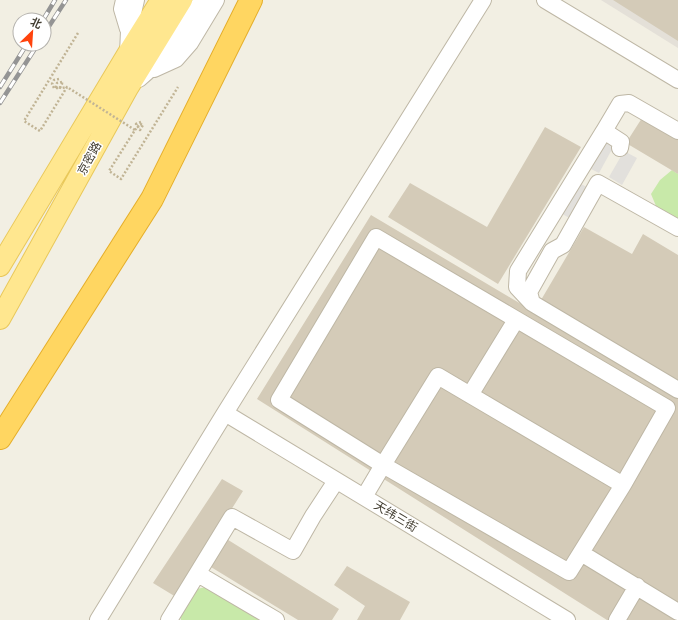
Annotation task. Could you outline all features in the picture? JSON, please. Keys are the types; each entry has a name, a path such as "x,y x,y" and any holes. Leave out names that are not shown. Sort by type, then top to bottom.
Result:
{"highway":[{"path":"0,438 152,199 251,0"}],"main road":[{"name":"京密路","path":"0,266 161,0"},
{"name":"京密路","path":"0,319 128,88 182,0"}],"street":[{"path":"124,0 122,9 129,31"},
{"path":"128,53 129,31 136,0"},
{"path":"128,88 147,72 175,42 202,0"},
{"path":"147,72 176,59 190,43 216,0"},
{"path":"98,620 224,413 483,0"},
{"path":"545,0 678,80"},
{"path":"678,131 629,103 620,104 518,271 517,287 532,302 678,390"},
{"path":"604,131 621,142 620,148"},
{"path":"532,302 529,292 552,251 563,245 598,183 678,228"},
{"path":"376,237 672,411 623,485 569,572 383,465 280,400 376,237"},
{"path":"470,395 516,320"},
{"path":"364,498 438,376 623,485"},
{"name":"天纬三街","path":"224,413 567,620"},
{"path":"169,620 232,517 293,551 336,480"},
{"path":"581,553 678,612"},
{"path":"198,574 276,620"},
{"path":"617,620 637,586"}],"path":[{"path":"66,87 40,131 24,121 78,33"},
{"path":"60,79 54,80 52,84 54,88 60,88 62,84 62,82 57,83 56,86 62,88 66,87 135,130"},
{"path":"141,122 136,124 137,127 140,130 143,128 143,125 138,125 135,130 108,171 121,179 178,87"}],"shaded area":[{"path":"601,0 678,0 678,48"},
{"path":"604,136 616,142 599,173 587,167"},
{"path":"624,151 637,158 622,185 609,177"},
{"path":"579,183 589,188 571,219 559,212"}],"green space":[{"path":"672,170 678,174 678,221 656,206 651,194 660,180"},
{"path":"207,587 261,620 181,620 180,614 196,589"}],"building":[{"path":"613,0 678,0 678,41"},
{"path":"642,118 678,139 678,174 626,143"},
{"path":"545,127 581,147 498,284 388,217 410,183 487,227"},
{"path":"371,215 678,397 678,620 607,620 257,399"},
{"path":"584,227 632,254 643,234 678,255 678,384 541,300"},
{"path":"222,479 243,491 176,597 153,583"},
{"path":"225,538 339,609 332,620 298,620 206,564"},
{"path":"347,566 410,602 400,620 357,620 365,606 334,585"}],"railway":[{"path":"48,12 55,0"},
{"path":"52,22 66,0"},
{"path":"0,87 22,52"},
{"path":"0,103 33,52"}]}
